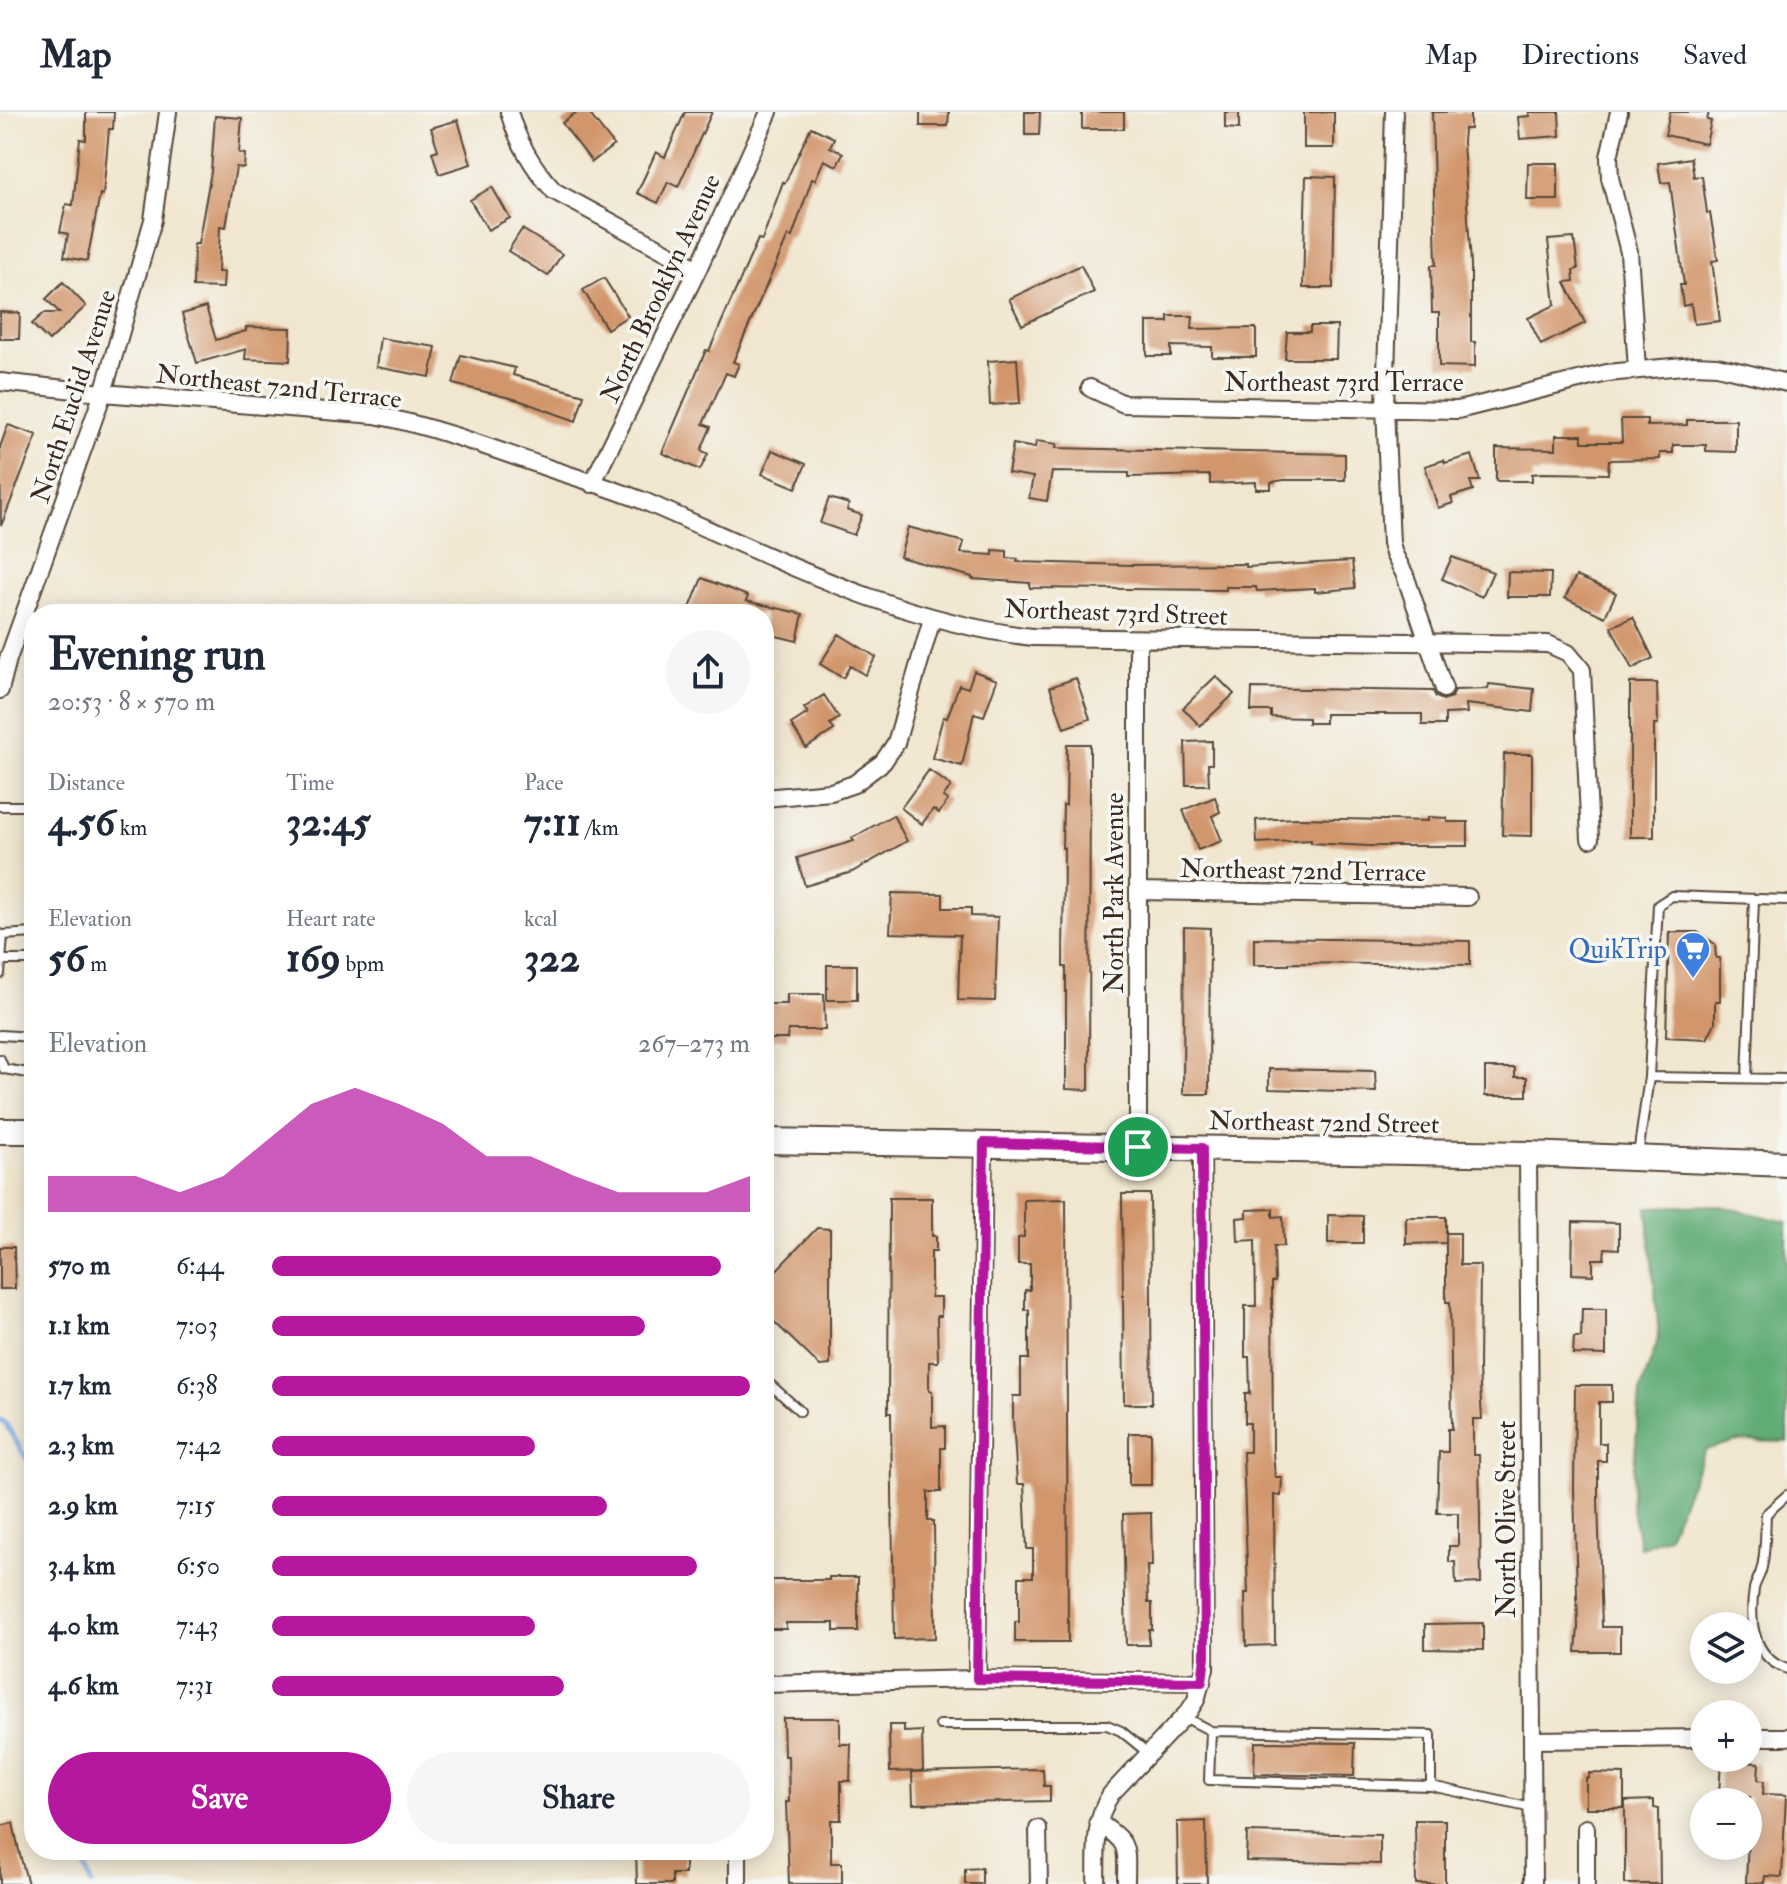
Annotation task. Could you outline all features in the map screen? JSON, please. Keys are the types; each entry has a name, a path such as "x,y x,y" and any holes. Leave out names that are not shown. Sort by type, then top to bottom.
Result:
{"main road":[{"path":"0,1131 24,1131"},
{"name":"Northeast 72nd Street","path":"774,1141 1528,1154 1787,1164"}],"street":[{"name":"North Euclid Avenue","path":"28,604 103,393 153,220 168,112"},
{"path":"509,112 523,150 537,173 554,191 698,269"},
{"name":"North Brooklyn Avenue","path":"592,484 698,269 769,112"},
{"path":"1394,112 1385,407 1391,543 1444,689"},
{"path":"1619,112 1609,157 1610,178 1629,252 1637,369"},
{"name":"Northeast 73rd Terrace","path":"1090,388 1124,404 1469,409 1607,373 1637,369 1717,366 1787,383"},
{"name":"Northeast 72nd Terrace","path":"0,382 375,415 417,423 592,484"},
{"name":"Northeast 73rd Street","path":"592,484 642,501 882,602 969,628 1033,637 1548,644 1568,653 1582,670 1590,839"},
{"name":"North Euclid Avenue","path":"0,690 24,614"},
{"path":"774,797 831,792 854,784 883,762 896,743 932,619"},
{"name":"North Park Avenue","path":"1138,639 1138,1147"},
{"name":"Northeast 72nd Terrace","path":"1138,891 1468,897"},
{"path":"977,1679 984,1143"},
{"path":"1096,1884 1098,1822 1111,1794 1184,1717 1196,1700 1202,1682 1205,1657 1202,1148"},
{"name":"North Olive Street","path":"1528,1154 1533,1884"},
{"path":"774,1684 977,1679 1202,1682"},
{"path":"1762,1737 1787,1737"},
{"path":"1532,1740 1690,1738"},
{"path":"1098,1822 1119,1836 1126,1846 1126,1884"},
{"path":"1586,1828 1586,1884"},
{"path":"1038,1829 1039,1884"},
{"path":"738,1860 738,1884"}],"lane":[{"path":"0,806 24,806"},
{"path":"1637,1158 1649,1077 1658,905 1672,896 1787,900"},
{"path":"1747,1078 1754,899"},
{"path":"0,974 2,934 24,933"},
{"path":"1,960 24,960"},
{"path":"0,1035 24,1036"},
{"path":"0,1059 4,1069 24,1072"},
{"path":"1649,1077 1787,1079"},
{"path":"774,1388 800,1411"},
{"path":"1787,1495 1766,1514 1762,1570 1754,1586 1753,1613 1756,1638 1762,1653 1774,1665 1787,1669"},
{"path":"1184,1717 1211,1731 1431,1735 1431,1786"},
{"path":"940,1725 1107,1725 1121,1731 1148,1753"},
{"path":"1211,1731 1209,1780 1431,1786 1532,1808"}],"green space":[{"path":"1716,1205 1787,1222 1787,1442 1737,1441 1705,1450 1668,1536 1640,1548 1631,1505 1640,1392 1659,1337 1647,1207"}],"building":[{"path":"86,112 114,112 113,129 109,129 103,195 100,194 87,261 64,257 68,234 60,232 66,204 73,205 80,139 86,140"},
{"path":"577,112 588,112 614,145 592,162 562,123"},
{"path":"685,112 712,112 678,187 668,182 658,203 637,193 656,152 665,157"},
{"path":"920,112 949,112 948,126 920,126"},
{"path":"1025,112 1040,112 1039,135 1025,135"},
{"path":"1082,112 1124,112 1124,129 1082,129"},
{"path":"1225,112 1239,112 1239,129 1225,128"},
{"path":"1304,112 1334,112 1334,148 1304,148"},
{"path":"1432,112 1470,112 1470,129 1464,129 1463,142 1471,264 1471,342 1475,342 1475,367 1439,366 1439,313 1432,313 1431,265 1436,265"},
{"path":"1529,112 1559,112 1560,136 1520,139 1518,117 1530,116"},
{"path":"1670,112 1709,112 1707,120 1711,121 1706,144 1665,135"},
{"path":"215,116 242,118 239,153 245,154 244,168 236,167 226,227 220,226 218,272 224,272 223,288 193,287 194,244 198,244 211,172"},
{"path":"458,120 471,164 439,174 432,152 438,150 431,128"},
{"path":"811,127 834,138 830,147 843,153 837,166 824,160 815,180 812,179 792,237 788,236 733,362 739,364 734,376 726,373 703,424 711,427 701,450 708,454 700,470 662,453 706,350 709,351 758,239 762,240 783,182"},
{"path":"1691,158 1694,177 1702,176 1707,213 1710,213 1718,260 1712,261 1720,321 1694,324 1691,304 1683,306 1680,285 1684,285 1670,182 1661,183 1658,163"},
{"path":"1528,163 1558,163 1558,200 1527,200"},
{"path":"1306,176 1335,177 1333,288 1303,288"},
{"path":"492,187 510,218 488,230 470,200"},
{"path":"522,229 562,254 548,276 508,251"},
{"path":"1574,238 1578,269 1573,270 1574,281 1565,282 1585,323 1541,345 1528,318 1555,305 1548,240"},
{"path":"1081,265 1094,292 1022,325 1009,299"},
{"path":"604,278 628,316 607,329 583,290"},
{"path":"63,282 86,306 49,341 32,324 44,313 60,313 46,299"},
{"path":"206,307 216,340 246,331 246,327 291,328 290,361 245,359 246,349 197,363 182,314"},
{"path":"0,312 20,313 19,339 0,339"},
{"path":"1168,316 1193,316 1192,329 1256,328 1256,357 1212,357 1212,347 1171,346 1171,356 1147,356 1147,322 1168,322"},
{"path":"1310,326 1337,326 1336,359 1285,359 1287,332 1310,332"},
{"path":"380,338 436,347 430,377 376,367"},
{"path":"461,355 515,368 513,375 584,395 576,421 518,400 453,384"},
{"path":"1017,359 1020,403 990,405 988,361"},
{"path":"1621,419 1647,419 1647,426 1687,425 1687,420 1736,420 1736,452 1706,451 1706,445 1673,445 1673,453 1660,453 1660,459 1609,460 1608,474 1542,473 1532,474 1532,481 1496,481 1496,448 1556,449 1556,435 1582,435 1582,442 1622,442"},
{"path":"8,425 37,435 1,526 0,447"},
{"path":"1036,441 1057,444 1056,448 1345,454 1345,480 1284,480 1271,482 1271,489 1256,489 1256,482 1210,484 1210,475 1129,477 1129,473 1052,472 1047,501 1029,498 1033,477 1008,473 1013,444 1035,448"},
{"path":"772,450 806,464 796,488 762,474"},
{"path":"1472,455 1480,481 1470,481 1473,490 1451,497 1453,503 1438,508 1425,466"},
{"path":"829,498 849,504 847,510 862,515 854,535 820,523"},
{"path":"908,527 964,542 961,553 993,555 993,550 1007,551 1007,558 1018,559 1017,562 1246,564 1246,567 1352,561 1355,588 1315,592 1315,588 1257,591 1256,587 1226,587 1226,590 1030,588 1030,583 972,579 900,557"},
{"path":"1452,557 1493,572 1482,597 1442,579"},
{"path":"1508,572 1551,573 1550,597 1507,597"},
{"path":"1576,576 1616,593 1605,617 1565,598"},
{"path":"702,578 748,596 746,601 759,604 692,604"},
{"path":"774,607 803,614 797,641 774,635"},
{"path":"1633,617 1653,658 1632,669 1611,627"},
{"path":"839,634 876,657 865,675 850,666 843,678 820,664"},
{"path":"974,671 997,680 984,716 974,713 962,766 932,758 943,717 947,718 959,685 968,688"},
{"path":"1216,676 1234,694 1200,726 1183,708"},
{"path":"1076,678 1090,719 1064,728 1050,687"},
{"path":"1630,683 1657,683 1654,837 1630,837"},
{"path":"1489,684 1534,689 1532,712 1466,704 1467,713 1445,714 1445,725 1422,725 1422,714 1325,714 1325,723 1308,723 1308,718 1271,717 1271,711 1251,711 1252,688 1433,691 1436,697 1443,700 1452,697 1455,690 1488,689"},
{"path":"824,695 839,718 830,724 834,730 806,748 791,724 808,713 804,708"},
{"path":"1212,741 1212,764 1208,764 1209,785 1186,785 1185,742"},
{"path":"1067,744 1090,744 1089,1090 1066,1089 1062,848"},
{"path":"1504,754 1532,754 1532,836 1502,835"},
{"path":"929,770 951,786 943,797 948,800 939,813 933,809 922,824 901,808"},
{"path":"1215,797 1220,812 1212,816 1222,841 1198,850 1183,810"},
{"path":"893,815 907,841 852,872 805,886 797,858 854,841 852,838"},
{"path":"1428,817 1447,818 1447,822 1468,822 1468,846 1369,846 1311,843 1311,840 1257,843 1256,820 1428,821"},
{"path":"892,893 943,894 943,908 971,908 971,916 998,917 995,1001 958,1000 960,935 890,933"},
{"path":"1184,927 1210,928 1209,1094 1183,1094"},
{"name":"QuikTrip","path":"1669,932 1697,932 1715,944 1716,958 1720,958 1720,1001 1715,1001 1715,1023 1707,1039 1666,1037"},
{"path":"1254,938 1470,941 1470,965 1254,965"},
{"path":"827,965 857,965 857,1000 827,1000"},
{"path":"787,994 824,994 825,1030 788,1030 787,1039 774,1039 774,1004 787,1004"},
{"path":"1485,1068 1515,1068 1515,1077 1527,1077 1527,1096 1485,1096"},
{"path":"1269,1069 1375,1071 1376,1092 1269,1089"},
{"path":"1122,1194 1150,1194 1152,1404 1124,1404"},
{"path":"889,1198 932,1198 932,1236 936,1236 936,1251 931,1251 931,1297 941,1297 941,1316 937,1316 938,1362 929,1362 929,1391 932,1391 932,1427 945,1426 945,1448 941,1448 941,1492 928,1492 928,1521 934,1521 935,1638 894,1639 891,1413 888,1413"},
{"path":"1066,1199 1068,1642 1015,1642 1015,1622 1019,1622 1019,1577 1033,1577 1033,1549 1027,1549 1024,1484 1017,1484 1013,1418 1013,1396 1021,1396 1021,1359 1029,1359 1029,1310 1025,1310 1025,1290 1030,1290 1030,1264 1018,1264 1018,1238 1024,1237 1024,1200"},
{"path":"1273,1209 1273,1217 1283,1216 1284,1246 1274,1246 1275,1282 1272,1282 1273,1452 1275,1477 1282,1477 1281,1496 1274,1495 1275,1645 1246,1646 1245,1593 1248,1593 1243,1452 1250,1452 1250,1423 1245,1423 1245,1394 1250,1394 1249,1357 1245,1357 1245,1306 1256,1306 1255,1240 1238,1241 1237,1218 1247,1217 1247,1210"},
{"path":"1328,1215 1363,1216 1363,1243 1328,1243"},
{"path":"1406,1217 1446,1217 1446,1243 1406,1244"},
{"path":"1573,1222 1619,1223 1619,1249 1605,1248 1604,1259 1593,1259 1593,1275 1572,1274"},
{"path":"817,1228 830,1229 830,1365 820,1366 774,1322 774,1273"},
{"path":"1446,1233 1460,1233 1460,1265 1480,1265 1482,1419 1473,1419 1473,1455 1479,1455 1481,1583 1456,1584 1455,1562 1449,1562 1449,1546 1458,1546 1458,1513 1437,1513 1439,1452 1448,1452 1448,1429 1452,1429"},
{"path":"0,1247 14,1247 15,1289 0,1289"},
{"path":"1582,1309 1606,1309 1606,1355 1573,1354 1574,1337 1581,1337"},
{"path":"1575,1385 1612,1385 1612,1402 1599,1402 1599,1443 1606,1443 1606,1461 1598,1461 1598,1501 1602,1627 1620,1627 1620,1652 1576,1652"},
{"path":"1129,1433 1151,1433 1151,1485 1129,1485"},
{"path":"1151,1513 1152,1566 1147,1566 1152,1630 1149,1630 1149,1645 1126,1645 1123,1514"},
{"path":"829,1577 858,1577 858,1631 834,1631 834,1623 786,1623 786,1629 774,1629 774,1580 829,1580"},
{"path":"1483,1623 1483,1650 1425,1649 1425,1624"},
{"path":"783,1718 840,1718 840,1744 851,1744 850,1781 841,1781 841,1820 831,1820 831,1863 842,1863 842,1884 789,1884 788,1756 784,1756"},
{"path":"889,1725 904,1725 904,1732 922,1731 923,1771 890,1772"},
{"path":"1255,1742 1355,1743 1354,1776 1254,1774"},
{"path":"1043,1769 1044,1786 1050,1786 1050,1801 913,1804 912,1772"},
{"path":"1720,1772 1758,1772 1758,1780 1764,1781 1763,1794 1786,1795 1782,1877 1765,1876 1764,1883 1746,1883 1747,1860 1762,1860 1762,1788 1719,1788"},
{"path":"1589,1773 1624,1774 1624,1808 1586,1808 1586,1778 1589,1778"},
{"path":"1654,1800 1654,1808 1659,1809 1660,1884 1625,1884 1625,1801"},
{"path":"1415,1820 1445,1820 1445,1884 1416,1884"},
{"path":"1206,1821 1207,1884 1178,1884 1177,1822"},
{"path":"13,1823 28,1884 0,1884 0,1826"},
{"path":"1247,1832 1380,1835 1380,1864 1246,1861"},
{"path":"636,1860 685,1860 685,1874 672,1874 672,1884 637,1884"},
{"path":"982,1868 982,1884 965,1884 965,1869"}],"waterway":[{"path":"0,1420 24,1454"},
{"path":"84,1860 91,1884"}],"place":[{"name":"QuikTrip","path":"1693,980"}],"route":[{"path":"984,1143 1138,1147 1202,1148 1205,1657 1202,1682 977,1679 984,1143"}]}
